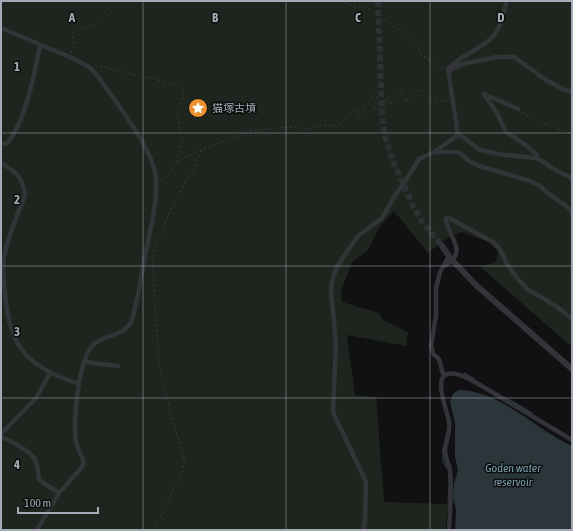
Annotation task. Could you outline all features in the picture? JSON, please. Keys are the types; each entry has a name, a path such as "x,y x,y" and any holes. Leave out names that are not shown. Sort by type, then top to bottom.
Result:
{"street":[{"path":"458,135 448,69 453,63 493,38 498,29 507,1"},
{"path":"1,28 89,67 97,75 145,146 153,162 156,180 154,207 135,307 130,324 121,332 94,345 88,354 79,384 76,441 84,462 82,467 59,493 37,530"},
{"path":"1,144 6,144 12,138 21,120 36,70 40,44"},
{"path":"448,71 462,64 497,56 514,57 546,80 572,92"},
{"path":"518,109 484,94 497,113 506,132 537,155 536,158"},
{"path":"363,530 365,522 366,482 333,412 336,343 331,292 332,281 336,269 343,257 358,236 382,218 419,159 434,152 458,135"},
{"path":"458,135 462,136 480,150 504,155 536,158 556,171 572,178"},
{"path":"434,152 457,152 479,166 530,181 540,186 569,208 572,212"},
{"path":"1,164 12,170 20,178 24,185 24,195 5,252 3,264 7,316 12,333 18,345 33,363 50,373 79,384"},
{"path":"444,266 454,258 456,254 455,240 445,224 446,219 449,218 493,242 500,249 507,264 517,278 527,289 556,306 572,319"},
{"path":"442,246 477,286 572,369"},
{"path":"448,254 448,258 440,272 436,288 436,314 431,347 434,355 440,359 444,376 442,381 442,391 449,423 449,432 445,451 450,472 449,530"},
{"path":"85,362 118,366"},
{"path":"50,373 36,398 1,436 34,456 37,464 39,480 59,493"},
{"path":"444,376 449,374 463,376 572,440"}],"path":[{"path":"69,57 74,45 72,33 94,26 108,15 120,1"},
{"path":"340,1 349,5 367,8 393,26 411,35 422,55 448,71"},
{"path":"94,65 163,82 183,90 184,95 179,106 177,116 183,143 176,162 170,172 156,185"},
{"path":"176,162 201,150 223,143 246,131 291,126 307,129 316,126 331,126 340,124 354,110 359,110 359,117 362,115 366,105 375,94 377,96 374,106 378,109 382,106 387,97 390,105 402,91 404,102 420,89 430,102 452,101"},
{"path":"518,109 537,122 572,134"},
{"path":"152,530 165,510 181,475 185,462 164,389 159,360 153,258 157,242 170,210 192,171 201,150"}],"shaded area":[{"path":"1,1 572,1 572,347 479,266 495,263 498,252 489,242 461,232 449,237 428,253 394,211 380,226 368,250 353,261 341,290 342,302 379,313 383,320 408,332 406,346 347,335 355,395 376,397 384,502 447,504 446,530 1,530"}],"water":[{"name":"Goden water reservoir","path":"458,390 488,396 503,403 558,439 572,446 572,530 455,530 456,509 453,498 454,484 458,470 455,457 455,423 450,402 453,394"}],"waterway":[{"path":"464,373 474,379"},
{"path":"508,399 532,413"},
{"path":"443,449 443,461 447,468"},
{"path":"448,510 449,486"}],"tunnel":[{"path":"378,1 382,114 385,137 393,161 413,206 422,221 442,246"}],"place":[{"name":"猫塚古墳","path":"198,108"}]}
